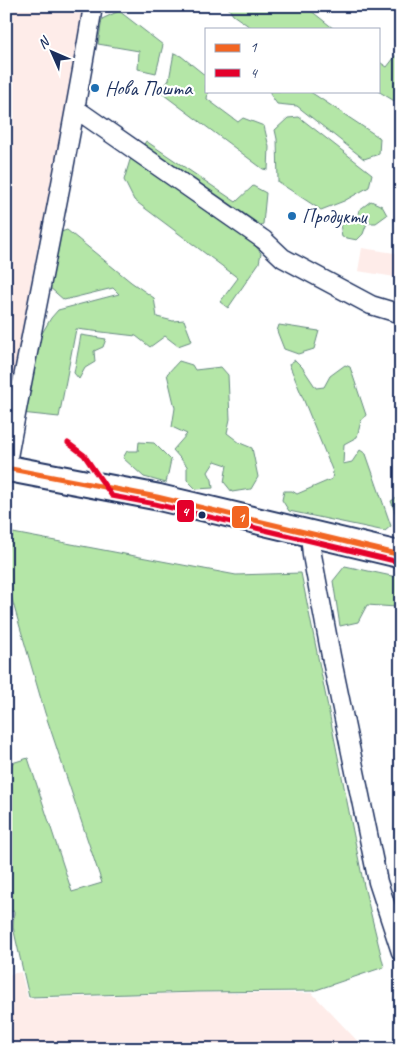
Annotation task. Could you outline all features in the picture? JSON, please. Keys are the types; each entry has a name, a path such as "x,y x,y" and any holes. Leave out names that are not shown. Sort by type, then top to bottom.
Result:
{"main road":[{"path":"6,468 157,498 401,555"}],"street":[{"path":"6,468 52,223 76,109 93,6"},
{"path":"76,109 264,240 283,258 371,305 401,314"},
{"path":"310,534 312,555 331,656 378,882 401,952"}],"shaded area":[{"path":"6,6 87,6 33,271 9,409 6,414"},
{"path":"362,248 401,254 401,278 358,271"},
{"path":"21,972 28,999 198,993 312,993 365,1049 6,1049 6,975"}],"green space":[{"path":"227,6 305,6 333,28 252,28 233,15"},
{"path":"119,11 163,45 156,73 138,69 139,51 98,44 102,19"},
{"path":"401,49 401,105 380,92 380,62 387,67"},
{"path":"174,53 181,56 205,75 207,99 238,122 243,118 264,126 269,147 268,170 263,169 160,92 169,80"},
{"path":"270,92 311,92 380,138 379,154 364,159 297,106 277,104"},
{"path":"299,117 372,174 369,187 344,201 321,210 278,182 275,130 288,118"},
{"path":"146,141 236,202 253,186 266,193 263,224 245,233 261,253 259,263 228,308 220,302 238,278 134,200 124,180 130,160 137,156"},
{"path":"371,201 382,206 387,215 376,223 367,223 363,234 357,240 342,237 340,223 349,218 357,218 359,210"},
{"path":"67,230 131,282 154,298 157,317 173,321 184,320 192,341 178,346 165,336 150,347 136,336 76,329 59,417 21,413 41,335 51,318 58,310 119,294 113,288 64,300 49,287 58,233"},
{"path":"279,325 319,331 314,349 298,354 284,349 277,331"},
{"path":"81,335 106,339 103,347 94,351 95,362 85,368 79,379 74,373"},
{"path":"295,360 316,388 324,387 330,376 345,365 350,367 366,415 361,421 357,437 344,444 343,464 352,462 360,450 366,454 391,526 385,531 289,511 282,500 284,491 292,491 297,494 332,479 333,472 289,364"},
{"path":"179,361 192,365 195,370 221,367 228,375 230,419 227,433 240,443 252,448 258,477 251,489 232,492 224,482 227,465 215,461 208,472 213,488 196,489 187,480 187,466 173,450 187,434 172,427 175,408 167,374"},
{"path":"139,442 154,443 171,460 166,483 144,477 123,458 127,451 138,451"},
{"path":"401,497 401,529 391,501"},
{"path":"13,533 236,575 301,573 364,886 384,967 313,991 29,997 13,927 14,911 6,913 6,757 9,764 28,758 72,892 102,883 45,713 6,579 6,557"},
{"path":"345,566 401,578 401,606 367,605 358,622 340,626 333,581"}],"transit line":[{"name":"4","path":"68,443 84,455 112,496 155,504 399,562"},
{"name":"1","path":"6,468 157,497 401,555"}],"place":[{"name":"Нова Пошта","path":"95,88"},
{"name":"Продукти","path":"292,216"}]}
